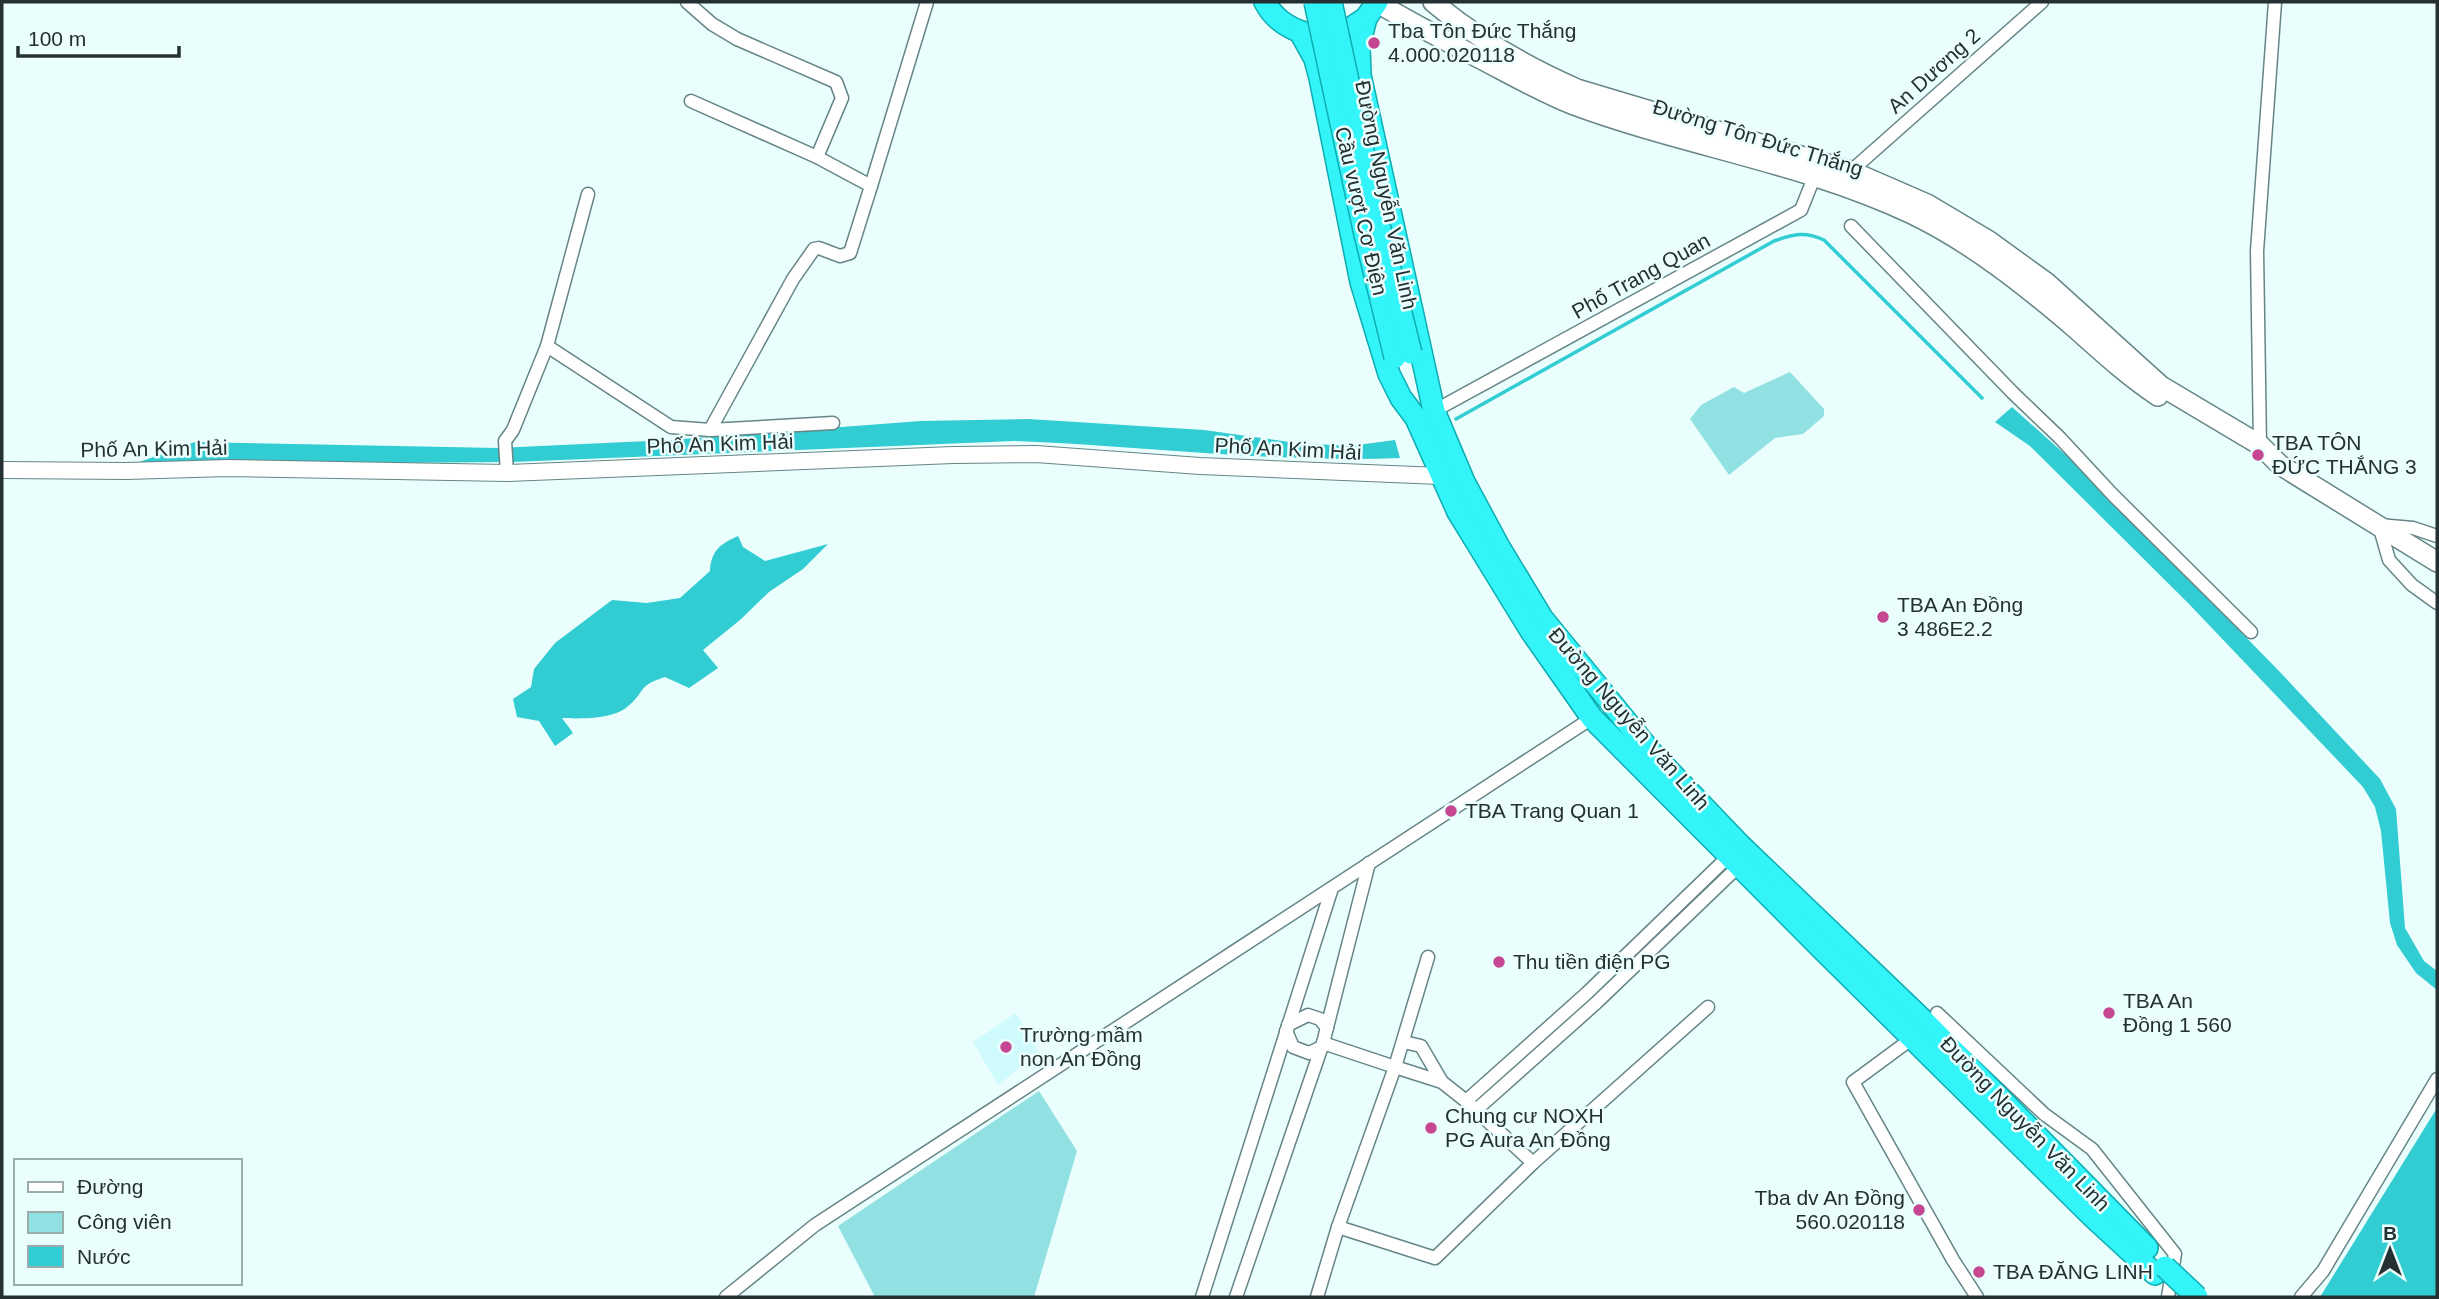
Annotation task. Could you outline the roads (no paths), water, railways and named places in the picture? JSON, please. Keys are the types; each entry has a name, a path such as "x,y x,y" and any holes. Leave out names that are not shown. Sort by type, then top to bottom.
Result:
{"highway":[{"path":"1265,2 1282,22 1300,32 1330,35 1350,29 1373,7"},
{"name":"Cầu vượt Cơ Điện","path":"1315,2 1364,230 1403,355 1425,415"},
{"name":"Cầu vượt Cơ Điện","path":"1331,2 1379,225 1403,355"},
{"name":"Đường Nguyễn Văn Linh","path":"1373,7 1359,46 1360,75 1425,415 1440,476 1494,574 1592,718 1928,1025 2160,1271 2178,1297"},
{"name":"Đường Nguyễn Văn Linh","path":"1300,32 1315,59 1321,78 1369,312 1388,374 1401,398 1425,415 1542,618 1652,753 1740,855 1914,1037 2094,1218 2197,1297"}],"main road":[{"name":"Đường Tôn Đức Thắng","path":"1433,2 1469,30 1536,71 1577,89 1851,171 1927,204 1989,241 2047,283 2161,386 2260,445 2280,465 2437,562"},
{"name":"Đường Tôn Đức Thắng","path":"1373,7 1573,104 1815,175 1901,209 1961,240 2022,285 2128,376 2258,459 2280,465"}],"street":[{"path":"687,2 712,24 737,38 836,82 842,98 817,157"},
{"path":"710,429 793,279 814,249 819,248 840,256 850,253 927,2"},
{"name":"An Dương 2","path":"1851,171 2042,2"},
{"path":"2260,445 2257,251 2275,2"},
{"path":"691,101 817,157 871,186"},
{"path":"1815,175 1851,171"},
{"name":"Phố Trang Quan","path":"1425,415 1801,210 1815,175"},
{"path":"507,469 505,441 513,429 547,346 587,194"},
{"path":"1851,226 2112,494 2251,632"},
{"path":"547,346 671,427 710,429 834,423"},
{"name":"Phố An Kim Hải","path":"2,470 507,469 1036,454 1200,466 1440,476"},
{"path":"2437,536 2413,527 2379,525 2389,560 2412,585 2437,603"},
{"path":"726,1297 815,1225 1592,718"},
{"path":"1471,1105 1587,993 1740,855"},
{"path":"1236,1297 1322,1045 1369,863"},
{"path":"1202,1297 1332,887"},
{"path":"1317,1297 1338,1227 1404,1042 1428,957"},
{"path":"1338,1227 1435,1258 1533,1163 1707,1007"},
{"path":"1937,1013 2044,1114 2092,1149 2108,1168 2175,1254 2168,1297"},
{"path":"1287,1028 1308,1015 1320,1019 1327,1028"},
{"path":"1287,1028 1293,1047 1309,1053 1322,1045 1442,1082 1471,1105 1533,1163"},
{"path":"1914,1037 1853,1082 1953,1260 1977,1297"},
{"path":"1404,1042 1421,1046 1442,1082"},
{"path":"2301,1297 2323,1271 2437,1079"}],"water":[{"path":"2012,407 2077,465 2279,671 2380,779 2396,809 2405,928 2424,961 2437,971 2437,990 2416,973 2397,945 2390,923 2381,831 2375,807 2363,787 2189,604 2030,446 1995,422"},
{"path":"1028,419 1204,430 1297,443 1350,446 1395,440 1400,458 1255,456 1014,441 513,462 131,465 195,442 498,448 670,440 921,421"},
{"path":"738,536 743,547 765,561 828,544 803,569 769,592 703,650 718,668 689,688 665,677 650,683 627,707 614,714 562,718 573,733 555,746 539,721 517,717 513,699 531,687 534,669 555,643 612,600 647,603 680,598 710,571 712,558 718,549"},
{"path":"2437,1108 2437,1297 2320,1297"}],"waterway":[{"path":"1456,419 1774,241 1799,234 1824,240 1982,398"}],"place":[{"name":"Tba Tôn Đức Thắng 4.000.020118","path":"1374,43"},
{"name":"TBA TÔN ĐỨC THẮNG 3","path":"2258,455"},
{"name":"TBA An Đồng 3 486E2.2","path":"1883,617"},
{"name":"TBA Trang Quan 1","path":"1451,811"},
{"name":"Thu tiền điện PG","path":"1499,962"},
{"name":"TBA An Đồng 1 560","path":"2109,1013"},
{"name":"Trường mầm non An Đồng","path":"1006,1047"},
{"name":"Chung cư NOXH PG Aura An Đồng","path":"1431,1128"},
{"name":"Tba dv An Đồng 560.020118","path":"1919,1210"},
{"name":"TBA ĐĂNG LINH","path":"1979,1272"}]}
